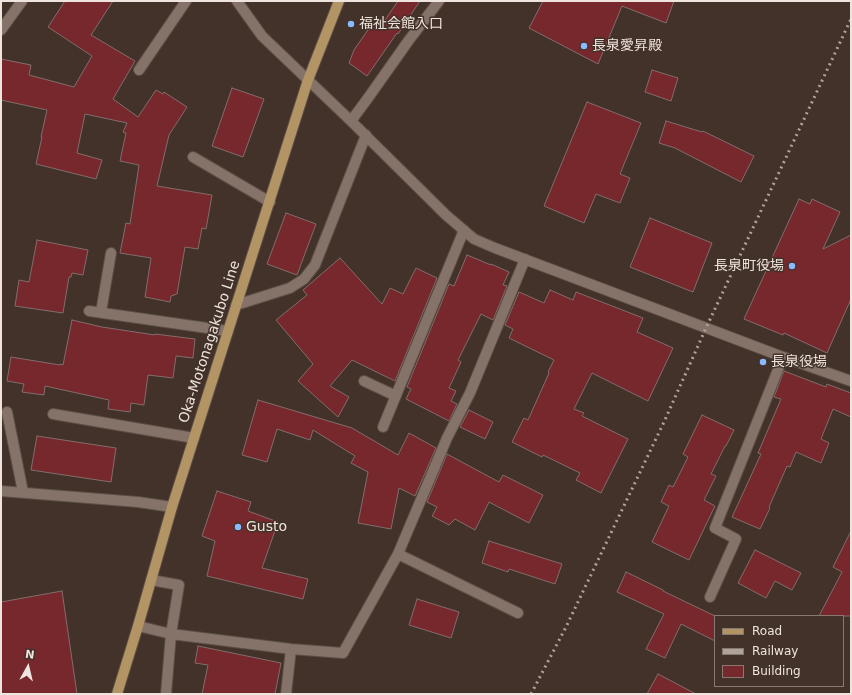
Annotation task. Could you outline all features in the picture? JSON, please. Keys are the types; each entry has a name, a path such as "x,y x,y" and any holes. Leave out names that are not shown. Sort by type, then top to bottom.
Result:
{"main road":[{"name":"Oka-Motonagakubo Line","path":"118,694 172,507 308,80 340,1"}],"street":[{"path":"1,30 22,1"},
{"path":"139,70 186,1"},
{"path":"237,1 262,36 366,135 446,215 474,239 525,260 783,357 851,380"},
{"path":"351,121 439,1"},
{"path":"236,305 290,288 304,279 315,265 366,135"},
{"path":"193,157 270,202"},
{"path":"383,427 464,230"},
{"path":"101,312 111,253"},
{"path":"138,626 171,634 291,649 343,653 398,554 447,438 470,393 525,260"},
{"path":"90,311 228,331"},
{"path":"710,597 736,539 715,528 783,357"},
{"path":"364,381 396,396"},
{"path":"7,412 23,492"},
{"path":"53,414 194,438"},
{"path":"1,491 138,502 172,507"},
{"path":"398,554 518,613"},
{"path":"151,580 179,585 171,634 166,694"},
{"path":"286,694 291,649"}],"building":[{"path":"65,1 113,1 91,35 135,61 113,99 138,117 156,90 163,94 164,92 187,107 169,135 157,186 212,195 206,229 202,228 198,249 185,247 177,294 171,296 170,302 145,297 151,258 120,253 126,223 130,224 139,165 120,161 126,133 123,132 127,123 85,114 77,153 102,160 96,179 36,164 47,110 1,100 1,59 31,65 29,75 74,87 92,56 48,27"},
{"path":"398,1 420,1 367,76 349,63 354,50 372,24 379,29"},
{"name":"長泉愛昇殿","path":"543,1 674,1 666,23 622,6 598,64 529,28"},
{"path":"652,70 678,78 671,101 645,92"},
{"path":"232,88 264,99 243,157 212,146"},
{"path":"587,102 641,123 620,174 630,178 620,203 596,194 584,223 544,206"},
{"path":"666,121 702,132 703,131 754,156 741,182 675,148 659,143"},
{"path":"799,199 810,204 812,199 840,212 823,249 851,235 851,299 827,353 784,333 783,335 744,319"},
{"path":"286,213 316,224 297,275 267,264"},
{"path":"650,218 712,243 693,292 630,267"},
{"path":"37,240 88,250 83,275 72,273 71,277 69,277 63,313 15,306 19,280 29,282"},
{"path":"467,255 509,272 503,285 507,286 493,320 481,314 458,360 461,362 449,388 456,391 451,401 457,404 449,421 406,399 411,389 407,387 449,284 454,286"},
{"path":"340,258 382,304 390,288 403,294 416,268 437,278 395,381 352,360 330,386 349,397 338,417 298,381 313,364 276,320 307,295 303,290"},
{"path":"550,290 573,300 576,292 643,318 637,332 673,348 648,401 592,373 574,409 584,413 582,416 628,439 601,493 576,480 580,473 543,455 542,457 512,442 524,418 528,420 554,360 509,338 513,329 505,325 519,292 544,303"},
{"path":"72,320 102,327 195,339 193,358 176,356 173,378 148,375 144,405 131,403 130,412 108,409 109,400 45,386 44,395 22,392 24,384 7,381 11,357 63,365"},
{"path":"784,371 826,387 827,384 851,393 851,417 833,409 821,439 829,443 821,463 796,452 790,467 787,466 760,529 732,517 761,454 758,453 781,399 774,397"},
{"path":"258,400 352,428 398,455 409,433 436,448 415,496 399,488 391,529 358,523 368,472 351,463 355,456 313,430 310,440 277,429 267,462 242,455"},
{"path":"469,410 493,422 485,439 460,427"},
{"path":"702,415 734,430 711,474 716,476 704,500 715,506 689,560 652,542 669,506 661,502 669,485 673,487 688,457 683,454"},
{"path":"37,436 116,448 111,482 31,470"},
{"path":"447,454 499,482 503,475 543,495 529,523 489,502 475,530 455,519 449,525 432,516 437,507 427,502"},
{"path":"217,491 251,502 248,511 278,522 262,568 308,579 303,599 207,576 215,541 202,536"},
{"path":"851,531 851,616 820,615 842,572 833,567"},
{"path":"489,541 562,564 555,584 509,569 508,572 482,563"},
{"path":"755,550 801,573 792,590 775,581 766,598 738,583"},
{"path":"626,572 663,590 714,616 714,640 681,624 665,658 646,649 664,614 617,592"},
{"path":"62,591 77,694 1,694 1,602"},
{"path":"417,599 459,612 451,638 409,625"},
{"path":"198,646 281,663 275,694 202,694 208,665 195,663"},
{"path":"658,674 696,694 647,694"}],"railway":[{"path":"531,694 566,627 664,422 706,328 851,19"}],"place":[{"name":"福祉会館入口","path":"351,24"},
{"name":"長泉愛昇殿","path":"584,46"},
{"name":"長泉町役場","path":"792,266"},
{"name":"長泉役場","path":"763,362"},
{"name":"Gusto","path":"238,527"}]}
